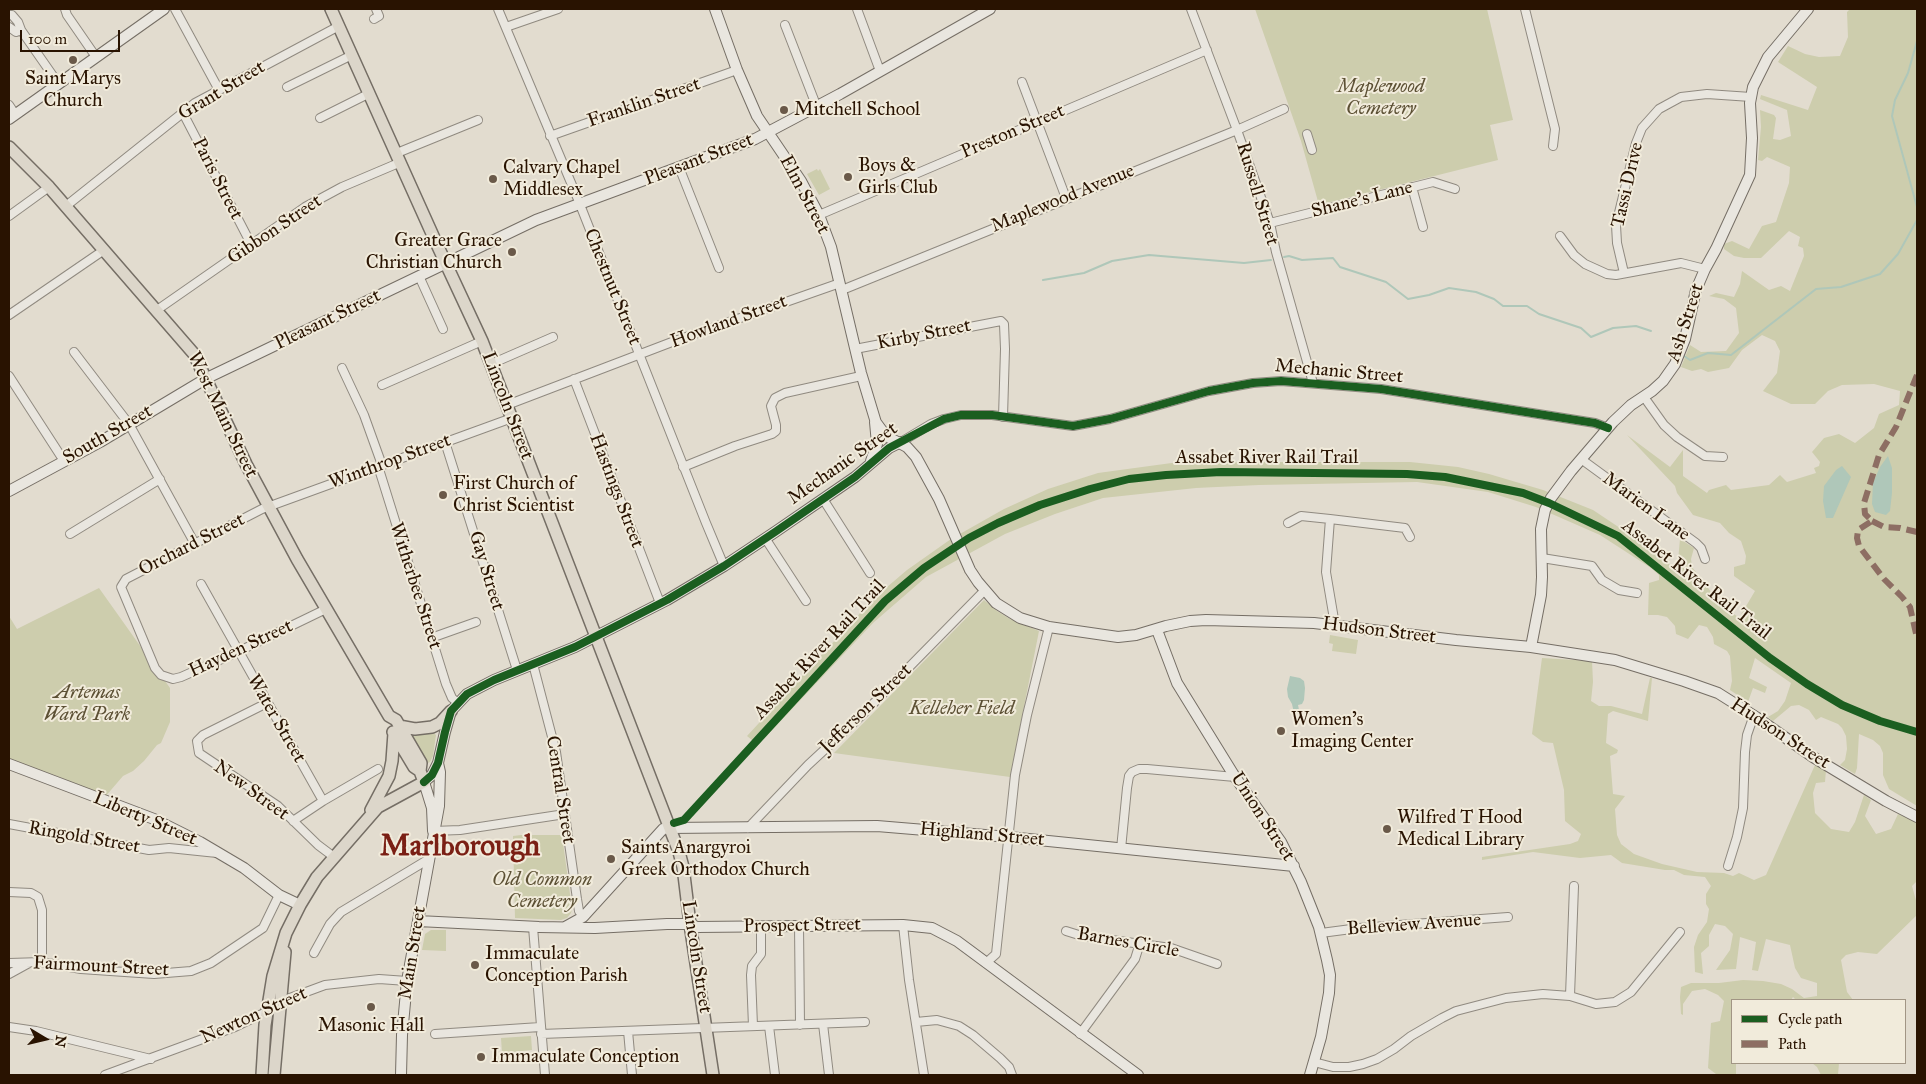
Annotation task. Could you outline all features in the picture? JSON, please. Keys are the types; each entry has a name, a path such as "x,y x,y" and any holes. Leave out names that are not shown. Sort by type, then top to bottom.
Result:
{"main road":[{"name":"Lincoln Street","path":"331,9 482,341 679,852 683,867 713,1075"},
{"name":"West Main Street","path":"9,147 49,186 194,354 268,506 326,609 390,716 396,720 397,730 421,764 422,776"},
{"path":"362,824 379,797 389,776 397,730 432,727 440,723 455,707"},
{"path":"262,1075 267,1012 277,958 286,933 300,906 317,877 362,824 383,803 422,776"},
{"path":"274,1075 285,951 300,906"}],"street":[{"path":"12,9 9,14 15,18 21,30 58,84"},
{"path":"66,9 67,15 96,57"},
{"path":"9,105 12,116 164,9"},
{"path":"175,9 219,90"},
{"path":"374,19 380,16 376,9"},
{"name":"Chestnut Street","path":"498,9 579,204 724,566"},
{"path":"506,27 558,9"},
{"name":"Elm Street","path":"715,9 737,70 757,116 767,133 782,151 819,215 831,247 861,376 881,440 889,448"},
{"path":"856,9 880,71"},
{"name":"Pleasant Street","path":"207,378 536,220 767,133 990,9"},
{"name":"Russell Street","path":"1191,9 1270,223 1278,262 1314,383"},
{"path":"1525,9 1555,129 1552,146"},
{"name":"Ash Street","path":"1531,646 1541,595 1541,528 1545,510 1551,498 1608,428 1631,405 1663,381 1675,364 1684,339 1696,290 1750,175 1752,152 1751,97 1758,74 1768,57 1808,9"},
{"path":"785,25 816,105"},
{"name":"Grant Street","path":"66,206 183,113 219,90 339,26"},
{"path":"9,29 16,32 21,30"},
{"name":"Preston Street","path":"819,215 1207,50"},
{"path":"287,87 352,55"},
{"name":"Franklin Street","path":"550,136 737,70"},
{"path":"1022,82 1066,198"},
{"path":"320,118 370,94"},
{"name":"Tassi Drive","path":"1624,273 1617,243 1616,225 1636,143 1642,128 1659,109 1681,97 1707,94 1751,97"},
{"name":"Maplewood Avenue","path":"841,286 1237,130 1284,109"},
{"name":"Paris Street","path":"183,113 251,244"},
{"name":"Gibbon Street","path":"157,310 305,207 399,157 478,120"},
{"path":"1307,134 1312,150"},
{"path":"679,167 718,268"},
{"name":"Shane's Lane","path":"1270,223 1433,182 1455,189"},
{"path":"9,216 49,186"},
{"path":"1412,187 1423,227"},
{"path":"1560,236 1574,255 1592,269 1607,274 1624,273 1681,263 1705,269"},
{"path":"9,315 104,250"},
{"path":"419,276 443,329"},
{"name":"Howland Street","path":"507,405 639,355 841,286"},
{"name":"Kirby Street","path":"855,348 1001,321 1004,324 1004,417"},
{"path":"491,364 553,338"},
{"path":"382,385 482,341"},
{"path":"74,352 129,424 195,544"},
{"name":"Witherbee Street","path":"342,368 364,415 431,638 455,707"},
{"path":"9,376 64,461"},
{"path":"683,466 772,434 776,431 771,406 775,398 861,376"},
{"name":"South Street","path":"9,491 207,378"},
{"name":"Hastings Street","path":"574,379 660,603"},
{"name":"Mechanic Street","path":"455,707 478,687 575,647 660,603 724,566 823,499 889,448 919,430 944,419 978,414 1073,426 1094,423 1190,396 1238,385 1281,381 1396,392 1595,423 1608,428"},
{"path":"1644,397 1664,425 1677,437 1705,456 1723,456"},
{"name":"Winthrop Street","path":"268,506 512,418"},
{"name":"Elm Street","path":"875,421 886,436 901,442"},
{"name":"Elm Street","path":"866,467 873,459 878,444 875,421"},
{"name":"Gay Street","path":"445,442 517,670"},
{"name":"Hudson Street","path":"901,442 907,447 926,473 970,570 984,591 996,603 1020,618 1049,627 1118,637 1136,635 1178,623 1206,620 1335,625 1456,640 1531,646 1599,657 1664,674 1718,693 1813,757 1886,801 1917,817"},
{"name":"Marien Lane","path":"1581,459 1696,543 1701,548 1705,559"},
{"path":"70,534 160,479"},
{"path":"823,499 870,572"},
{"name":"Orchard Street","path":"121,587 126,579 268,506"},
{"path":"1288,522 1301,516 1396,526 1405,528 1410,536"},
{"path":"1330,519 1326,572 1335,625"},
{"path":"765,538 806,601"},
{"path":"1542,558 1592,566 1602,580 1619,590 1637,593"},
{"name":"Water Street","path":"201,584 324,801"},
{"name":"Hayden Street","path":"121,587 148,656 160,675 173,679 238,651 326,609"},
{"name":"Jefferson Street","path":"748,828 808,765 863,714 984,591"},
{"path":"431,638 476,622"},
{"path":"986,963 996,954 1020,745 1049,627"},
{"name":"Union Street","path":"1157,630 1177,683 1235,777 1281,842 1294,866 1320,933 1330,975 1326,1010 1310,1075"},
{"name":"Central Street","path":"533,664 556,752 577,899 579,911 583,917"},
{"name":"New Street","path":"267,703 203,735 197,741 199,753 278,806 334,857"},
{"path":"422,776 431,776 438,763 445,732 455,707"},
{"path":"1728,866 1737,838 1743,808 1745,752 1754,716"},
{"path":"438,763 440,772 438,806 433,832 460,830 565,814"},
{"name":"Liberty Street","path":"9,764 154,819 219,853 300,906"},
{"path":"293,821 378,769"},
{"path":"1120,849 1127,788 1129,776 1132,772 1147,769 1235,777"},
{"name":"West Main Street","path":"422,776 432,808 433,832"},
{"name":"Ringold Street","path":"9,824 149,850 169,848 219,853"},
{"name":"Highland Street","path":"669,828 877,826 1009,837 1294,866"},
{"path":"565,926 583,917 663,829 669,828"},
{"name":"Main Street","path":"401,1075 402,1035 407,981 433,832"},
{"path":"314,953 330,924 341,912 429,859"},
{"path":"1570,996 1574,886"},
{"path":"9,892 32,893 38,898 42,910 42,962"},
{"name":"Fairmount Street","path":"9,963 42,962 81,969 154,974 191,971 211,963 263,928 279,894"},
{"name":"Belleview Avenue","path":"1320,933 1359,928 1508,918"},
{"name":"Prospect Street","path":"418,921 595,928 690,924 697,927 799,925 923,926 941,932 957,941 1080,1034 1138,1075"},
{"path":"799,925 800,1025"},
{"path":"903,925 909,980 924,1075"},
{"path":"753,1026 752,966 761,954 761,926"},
{"path":"533,927 545,1075"},
{"name":"Barnes Circle","path":"1066,931 1082,936 1171,948 1218,964"},
{"path":"1314,1062 1333,1067 1349,1067 1363,1064 1388,1052 1456,1011 1529,994 1570,996 1596,1004 1610,1003 1623,998 1642,980 1680,932"},
{"path":"1080,1034 1135,959 1140,943"},
{"path":"9,974 31,962"},
{"name":"Newton Street","path":"105,1075 234,1027 267,1012 280,1002 325,985 380,979 407,981"},
{"path":"916,1022 937,1020 959,1026 973,1035 1000,1058 1009,1067 1012,1075"},
{"path":"435,1034 541,1030 628,1031 865,1022"},
{"path":"822,1024 829,1075"},
{"path":"769,1026 775,1075"},
{"path":"9,1027 36,1031 151,1059"},
{"path":"628,1031 632,1075"}],"green space":[{"name":"Maplewood Cemetery","path":"1255,9 1487,9 1513,120 1490,125 1498,160 1319,205 1301,141"},
{"path":"1850,9 1917,9 1917,806 1889,789 1883,775 1883,753 1880,746 1873,740 1859,734 1855,774 1840,765 1845,760 1847,749 1846,736 1838,724 1821,717 1816,720 1809,710 1799,705 1791,706 1773,721 1768,717 1778,711 1785,701 1791,683 1755,658 1749,678 1767,687 1765,693 1753,688 1748,702 1730,690 1732,681 1730,656 1727,651 1714,644 1713,637 1707,627 1699,625 1688,639 1676,634 1675,626 1667,617 1648,615 1649,583 1659,580 1659,575 1651,568 1600,535 1536,507 1488,492 1417,482 1196,488 1103,498 1055,514 1005,534 926,577 873,623 758,745 747,736 873,599 907,570 951,539 1004,509 1048,489 1098,473 1179,462 1410,462 1458,467 1489,474 1543,490 1593,510 1653,550 1674,568 1678,561 1680,539 1694,548 1691,559 1692,567 1718,601 1739,618 1755,591 1734,576 1734,567 1745,564 1746,556 1741,541 1729,533 1720,523 1693,515 1677,493 1675,486 1627,435 1670,467 1683,450 1683,476 1707,493 1709,490 1726,485 1731,490 1769,485 1780,475 1787,482 1816,473 1814,468 1819,466 1820,462 1812,452 1824,438 1839,434 1855,443 1874,428 1879,414 1899,405 1900,391 1874,384 1842,385 1828,391 1815,404 1791,404 1763,391 1777,373 1780,351 1775,341 1762,335 1742,350 1729,368 1708,372 1701,369 1692,371 1681,367 1690,345 1701,352 1726,351 1739,333 1736,308 1724,299 1709,296 1716,293 1734,297 1740,284 1742,271 1769,290 1781,286 1790,291 1804,256 1803,248 1798,246 1800,237 1789,231 1761,258 1734,256 1724,249 1724,244 1732,241 1749,249 1762,226 1776,222 1789,183 1790,167 1767,157 1762,161 1758,160 1761,127 1760,110 1774,115 1776,118 1773,139 1780,140 1791,136 1787,110 1760,99 1761,95 1808,110 1817,87 1778,62 1788,46 1805,54 1819,57 1840,56 1848,37 1847,12"},
{"path":"817,169 818,171 820,169 830,189 819,195 807,174"},
{"name":"Artemas Ward Park","path":"99,588 170,688 170,722 161,743 133,771 123,776 105,797 57,776 9,760 9,616 17,629"},
{"name":"Kelleher Field","path":"984,600 1010,619 1039,631 1010,777 834,753"},
{"path":"1330,635 1358,640 1356,654 1332,651 1333,644 1329,643"},
{"path":"1542,658 1592,661 1593,682 1591,701 1599,706 1611,706 1642,714 1650,678 1652,678 1648,721 1613,711 1608,714 1606,743 1618,750 1617,753 1610,756 1613,794 1625,796 1615,809 1617,835 1621,844 1634,854 1662,864 1697,872 1724,873 1733,876 1739,873 1754,880 1766,875 1815,765 1826,770 1825,782 1816,783 1813,793 1815,813 1831,829 1849,832 1855,822 1864,795 1871,800 1865,816 1876,834 1891,829 1898,814 1917,822 1917,881 1912,886 1917,904 1917,915 1877,954 1858,952 1846,955 1841,960 1847,992 1852,999 1795,999 1793,997 1792,999 1731,999 1731,1064 1736,1064 1736,1075 1716,1074 1708,1068 1711,1023 1720,1021 1724,1001 1718,995 1705,989 1692,991 1683,1004 1683,1015 1681,1014 1681,987 1691,983 1719,983 1743,980 1763,981 1781,984 1804,998 1817,996 1817,983 1801,978 1795,968 1790,945 1766,939 1758,971 1752,970 1756,942 1740,937 1736,969 1716,970 1730,950 1733,934 1725,926 1715,924 1709,935 1709,946 1701,953 1703,974 1695,972 1694,947 1698,935 1707,922 1709,909 1706,904 1706,894 1711,886 1705,877 1684,875 1674,870 1622,863 1611,855 1580,858 1533,852 1482,860 1482,857 1570,844 1578,841 1581,834 1565,821 1564,790 1553,743 1543,742 1532,734"},
{"path":"433,732 436,735 433,756 430,762 426,764 412,737 415,734"},
{"name":"Old Common Cemetery","path":"562,835 572,909 567,918 561,920 515,918 513,836"},
{"path":"431,930 446,930 446,951 422,950 425,934"},
{"path":"531,1036 532,1050 502,1053 501,1038"},
{"path":"1813,1064 1839,1064 1838,1075 1821,1075"}],"shaded area":[{"path":"1888,456 1892,468 1892,493 1890,511 1886,515 1875,512 1872,504 1873,483 1880,467"},
{"path":"1842,466 1851,477 1833,518 1826,518 1823,501 1824,486 1836,470"},
{"path":"1290,676 1304,681 1304,700 1302,704 1298,705 1300,715 1294,713 1288,697 1287,689"}],"waterway":[{"path":"1917,41 1908,73 1895,100 1892,116 1917,207"},
{"path":"1684,356 1690,360 1708,353 1731,355 1816,289 1841,287 1880,274 1898,254 1917,220"},
{"path":"1043,280 1084,273 1112,261 1149,255 1244,263 1271,260"},
{"path":"1284,257 1289,256 1302,260 1333,258 1340,267 1386,282 1408,299 1429,295 1449,288 1476,292 1494,299 1503,306 1527,306 1539,314 1581,328 1591,337 1613,328 1636,326 1651,331"}],"marked path":[{"path":"1917,375 1896,427 1879,455 1864,503 1865,514 1872,521 1858,530 1857,538 1859,546 1884,579 1910,607 1917,638"},
{"path":"1872,521 1884,527 1917,532"}],"cycle path":[{"path":"424,782 432,775 438,763 451,711 467,694 494,680 575,647 667,600 724,566 775,532 855,477 889,448 944,419 961,415 992,415 1073,426 1110,419 1209,391 1253,383 1281,381 1381,389 1595,423 1608,428"},
{"name":"Assabet River Rail Trail","path":"674,823 684,820 885,601 924,568 969,538 1040,505 1129,479 1166,475 1221,472 1407,474 1445,477 1523,493 1549,503 1618,536 1770,658 1807,684 1842,705 1880,721 1917,732"}],"place":[{"name":"Saint Marys Church","path":"73,60"},
{"name":"Mitchell School","path":"784,110"},
{"name":"Boys & Girls Club","path":"848,177"},
{"name":"Calvary Chapel Middlesex","path":"493,179"},
{"name":"Greater Grace Christian Church","path":"512,252"},
{"name":"First Church of Christ Scientist","path":"443,495"},
{"name":"Women's Imaging Center","path":"1281,731"},
{"name":"Wilfred T Hood Medical Library","path":"1387,829"},
{"name":"Saints Anargyroi Greek Orthodox Church","path":"611,859"},
{"name":"Immaculate Conception Parish","path":"475,965"},
{"name":"Masonic Hall","path":"371,1007"},
{"name":"Immaculate Conception","path":"481,1057"}],"district":[{"name":"Marlborough","path":"460,848"}]}
